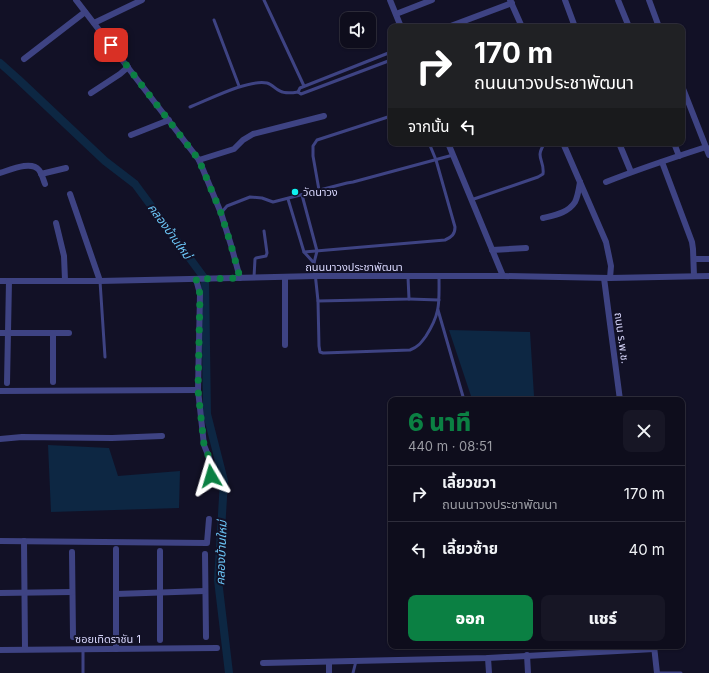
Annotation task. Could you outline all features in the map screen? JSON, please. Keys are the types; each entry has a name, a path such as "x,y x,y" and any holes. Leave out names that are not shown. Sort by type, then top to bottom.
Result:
{"street":[{"path":"76,0 199,160 221,213 240,278"},
{"path":"94,23 142,0"},
{"path":"390,0 400,24"},
{"path":"396,14 432,0"},
{"path":"565,0 574,24"},
{"path":"618,0 628,24"},
{"path":"649,0 658,24"},
{"path":"455,24 511,1 521,24"},
{"path":"24,58 85,12"},
{"path":"91,93 128,67"},
{"path":"685,94 709,156"},
{"path":"199,160 234,149 243,140 253,134 324,116"},
{"path":"131,135 169,120"},
{"path":"449,146 503,276"},
{"name":"ถนน ร.พ.ช.","path":"564,146 606,242 611,266 607,278 620,397"},
{"path":"621,146 631,172"},
{"path":"675,146 679,156"},
{"path":"606,182 706,147"},
{"path":"662,162 692,242 694,250 694,276"},
{"path":"0,173 28,165 33,166 38,168 45,184"},
{"path":"41,174 66,168"},
{"path":"543,218 564,213 575,201 580,182"},
{"path":"70,194 100,281"},
{"path":"56,223 64,256 65,280"},
{"path":"492,250 526,248"},
{"path":"694,259 709,259"},
{"name":"ถนนนาวงประชาพัฒนา","path":"0,281 100,281 316,276 503,276 607,278 709,276"},
{"path":"285,277 285,345"},
{"path":"198,279 200,294 198,390 204,445 210,460 211,476"},
{"path":"7,383 9,281"},
{"path":"0,333 69,333"},
{"path":"53,333 53,382"},
{"path":"0,391 198,390"},
{"path":"0,439 22,437 112,438 162,436"},
{"path":"0,541 207,543 209,520"},
{"path":"24,541 25,649"},
{"path":"116,549 116,649"},
{"path":"160,551 160,640"},
{"path":"72,552 73,637"},
{"path":"205,554 206,637"},
{"path":"116,594 206,591"},
{"path":"0,594 72,592"},
{"name":"ซอยเทิดราชัน 1","path":"0,650 217,648"},
{"path":"263,663 488,658 636,649"},
{"path":"654,649 658,673"},
{"path":"527,655 528,673"},
{"path":"488,658 489,673"},
{"path":"329,673 330,662"}],"lane":[{"path":"264,0 304,86"},
{"path":"214,20 239,86"},
{"path":"298,92 300,88 304,86 388,53"},
{"path":"190,107 239,86 266,82 279,91 292,93 298,92 302,94 388,61"},
{"path":"319,190 313,156 313,146 317,140 388,117"},
{"path":"304,252 445,240 452,237 455,227 436,160 430,146"},
{"path":"471,200 543,174 544,169 540,158 540,151 543,146"},
{"path":"221,213 227,206 250,198 262,198 272,202 453,155"},
{"path":"302,195 317,251 314,263 318,301 320,352 410,350 415,348 420,344 432,326 438,310 439,276"},
{"path":"288,198 304,252 314,263"},
{"path":"254,277 255,259 266,256 267,253 264,231"},
{"path":"408,276 409,299"},
{"path":"100,281 105,357"},
{"path":"318,301 409,299 439,300"},
{"path":"438,310 463,397"},
{"path":"83,649 83,673"},
{"path":"353,673 356,661"},
{"path":"658,673 681,673"}],"water":[{"path":"449,330 530,332 534,396 471,396"},
{"path":"48,445 109,448 118,476 180,471 179,508 51,512"}],"waterway":[{"name":"คลองบ้านใหม่","path":"0,63 105,161 135,184 205,279 207,414 224,481 218,580 229,673"}],"place":[{"name":"วัดนาวง","path":"295,192"}],"route":[{"path":"111,45 199,160 221,213 240,278 196,279 200,294 198,390 204,445 210,460 211,476"}]}
